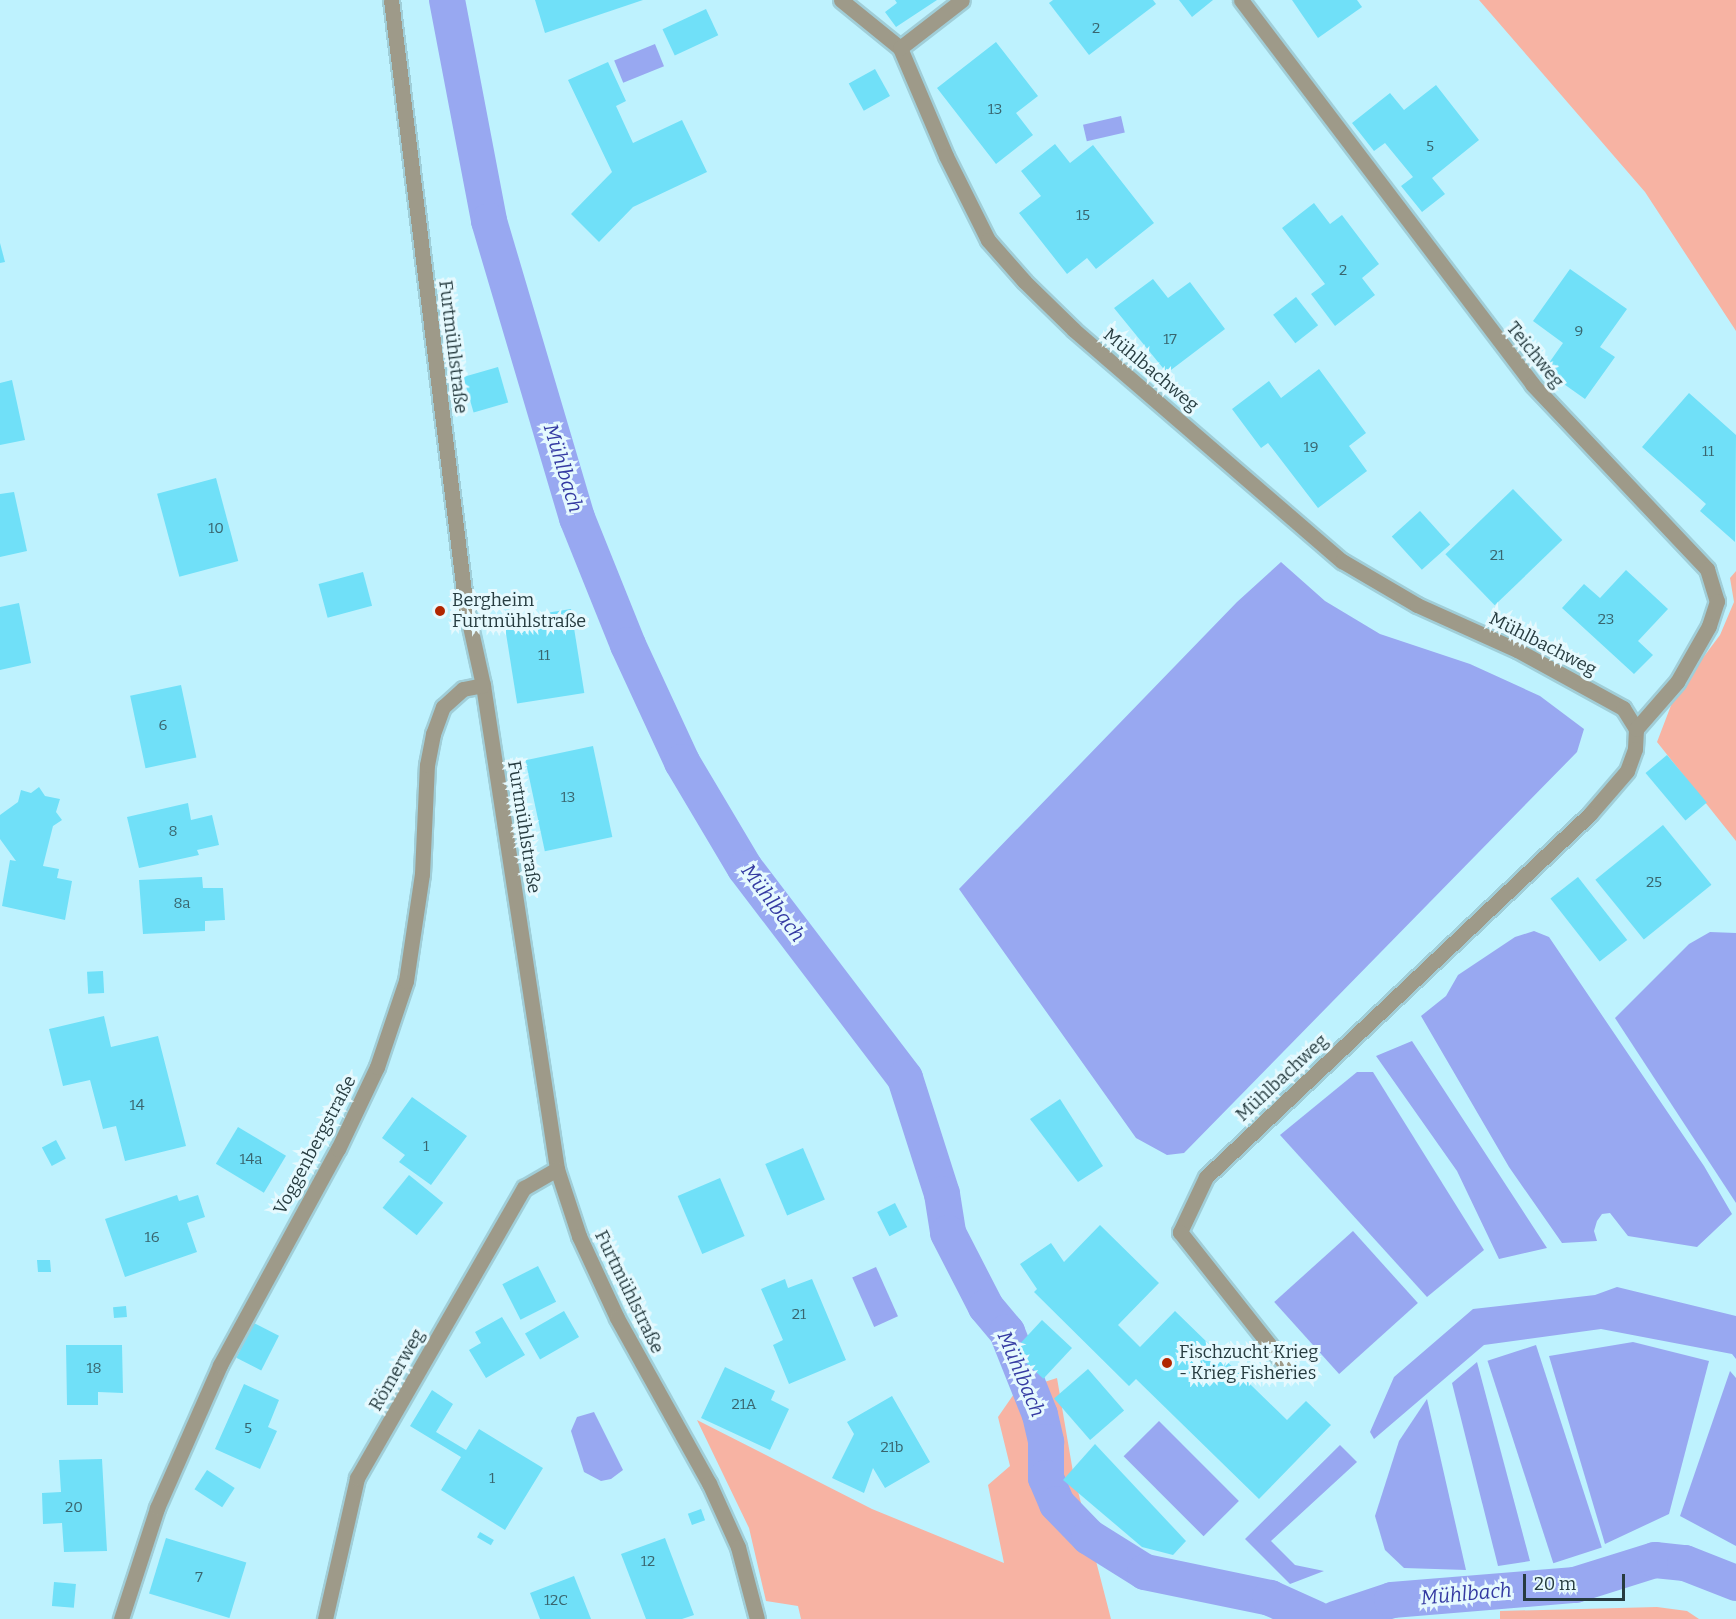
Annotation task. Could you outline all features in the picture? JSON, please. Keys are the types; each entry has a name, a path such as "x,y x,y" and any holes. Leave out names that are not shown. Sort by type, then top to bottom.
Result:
{"street":[{"name":"Furtmühlstraße","path":"391,0 466,608 483,685 556,1169 579,1236 617,1318 709,1483 738,1547 758,1619"},
{"name":"Mühlbachweg","path":"841,0 900,48 946,156 988,240 1024,281 1074,330 1342,561 1417,605 1517,650 1623,708 1636,729 1635,748 1627,771 1590,814 1206,1177 1180,1232 1284,1363"},
{"path":"900,48 962,0"},
{"name":"Teichweg","path":"1241,0 1533,384 1707,569 1717,601 1709,626 1677,682 1636,729"},
{"name":"Voggenbergstraße","path":"121,1619 157,1508 220,1365 338,1149 377,1067 406,981 422,874 427,765 433,734 443,707 463,689 483,685"},
{"name":"Römerweg","path":"325,1619 357,1478 524,1188 556,1169"}],"shaded area":[{"path":"1479,0 1736,0 1736,331 1645,192"},
{"path":"1736,571 1736,841 1657,742 1675,695 1720,635 1734,602 1730,578"},
{"path":"1057,1378 1073,1472 1111,1619 801,1619 798,1606 766,1601 749,1528 697,1420 872,1509 1004,1563 988,1485 1010,1466 998,1417 1016,1391"},
{"path":"1657,1607 1687,1611 1699,1619 1500,1619 1500,1611"}],"water":[{"path":"655,44 664,66 623,83 614,60"},
{"path":"1121,116 1125,133 1087,141 1083,125"},
{"path":"1281,562 1325,601 1380,634 1470,664 1540,696 1584,729 1577,752 1184,1153 1167,1155 1136,1138 959,889 1237,602"},
{"path":"1534,931 1549,937 1704,1166 1732,1214 1697,1247 1628,1236 1610,1213 1602,1214 1597,1221 1594,1231 1597,1241 1562,1243 1509,1167 1421,1016 1446,996 1458,975 1515,937"},
{"path":"1710,932 1736,933 1736,1203 1615,1018 1689,944"},
{"path":"1412,1041 1547,1248 1499,1259 1457,1171 1376,1056"},
{"path":"1357,1072 1373,1072 1484,1250 1427,1297 1280,1135"},
{"path":"1353,1231 1418,1303 1339,1374 1274,1302"},
{"path":"876,1267 898,1316 874,1327 852,1278"},
{"path":"1617,1287 1736,1316 1736,1359 1732,1354 1601,1329 1484,1345 1374,1439 1370,1432 1394,1377 1473,1309 1595,1295"},
{"path":"1633,1342 1709,1361 1669,1514 1605,1544 1549,1356"},
{"path":"1536,1345 1602,1548 1553,1563 1487,1361"},
{"path":"1477,1362 1530,1561 1498,1566 1452,1383"},
{"path":"1730,1371 1736,1378 1736,1546 1680,1516"},
{"path":"1427,1399 1466,1570 1404,1568 1385,1550 1375,1516 1399,1441"},
{"path":"594,1412 623,1470 611,1479 601,1481 584,1472 571,1431 577,1417"},
{"path":"1159,1421 1239,1501 1204,1536 1124,1456"},
{"path":"1340,1445 1357,1462 1271,1541 1295,1565 1324,1571 1290,1584 1245,1539"}],"building":[{"path":"535,0 643,0 545,33"},
{"path":"895,0 937,0 896,27 885,12 897,3"},
{"path":"1053,0 1153,0 1156,4 1089,55 1049,3"},
{"path":"1179,0 1213,0 1192,17"},
{"path":"1292,0 1357,0 1362,7 1318,38"},
{"path":"706,9 718,35 675,56 662,29"},
{"path":"996,42 1038,96 1016,113 1033,135 996,164 937,88"},
{"path":"608,62 626,101 616,106 633,143 682,120 707,172 633,207 599,242 571,214 612,172 568,80"},
{"path":"875,69 890,96 864,111 849,84"},
{"path":"1436,85 1479,140 1432,178 1445,194 1422,212 1401,186 1413,177 1385,143 1374,151 1352,123 1390,93 1404,110"},
{"path":"1055,144 1070,163 1093,145 1154,223 1096,269 1087,258 1067,274 1019,213 1041,196 1021,171"},
{"path":"1314,203 1330,224 1342,215 1379,264 1362,278 1375,295 1335,326 1311,294 1325,284 1282,228"},
{"path":"0,243 5,262 0,263"},
{"path":"1570,269 1627,309 1600,347 1615,357 1585,399 1544,370 1563,343 1533,321"},
{"path":"1153,279 1168,298 1190,282 1225,329 1167,373 1114,308"},
{"path":"1296,297 1318,325 1295,343 1273,315"},
{"path":"498,367 508,403 474,412 463,377"},
{"path":"1319,369 1366,433 1349,446 1367,471 1318,508 1268,443 1261,448 1232,409 1269,381 1281,398"},
{"path":"12,380 25,440 0,445 0,383"},
{"path":"1689,393 1736,435 1735,542 1700,511 1706,504 1642,447"},
{"path":"216,478 238,561 179,577 157,494"},
{"path":"1513,489 1562,540 1495,605 1445,554"},
{"path":"14,492 27,551 0,557 0,494"},
{"path":"1420,511 1450,544 1422,570 1392,536"},
{"path":"1626,570 1668,609 1638,641 1653,655 1634,674 1562,608 1584,584 1600,598"},
{"path":"363,572 372,606 328,618 319,584"},
{"path":"19,603 31,663 0,670 0,607"},
{"path":"571,609 584,693 517,704 504,620"},
{"path":"181,685 196,757 146,768 130,696"},
{"path":"593,746 612,837 545,851 526,760"},
{"path":"1667,755 1707,802 1685,820 1646,773"},
{"path":"39,787 45,796 60,799 56,812 62,820 53,826 43,866 59,869 57,878 72,881 65,920 2,906 10,860 16,861 0,839 0,815 18,802 21,790 31,793"},
{"path":"188,803 191,820 212,815 219,845 197,850 199,855 139,868 127,817"},
{"path":"1663,825 1711,885 1644,940 1595,880"},
{"path":"202,877 203,888 223,888 225,920 205,921 205,931 143,934 139,880"},
{"path":"1578,877 1627,940 1600,962 1550,899"},
{"path":"103,971 104,993 88,994 87,972"},
{"path":"104,1016 111,1047 158,1036 186,1146 125,1161 116,1126 103,1129 90,1080 63,1086 49,1029"},
{"path":"412,1097 467,1136 431,1185 399,1162 405,1155 382,1138"},
{"path":"1060,1099 1103,1166 1078,1182 1030,1119"},
{"path":"238,1127 286,1156 264,1193 216,1164"},
{"path":"56,1140 66,1159 52,1166 42,1148"},
{"path":"803,1148 825,1200 787,1216 765,1164"},
{"path":"409,1175 443,1203 417,1235 383,1208"},
{"path":"720,1178 745,1236 702,1254 678,1196"},
{"path":"177,1195 179,1201 198,1195 205,1217 187,1223 197,1252 125,1277 105,1219"},
{"path":"895,1203 907,1227 889,1236 877,1212"},
{"name":"Fischzucht Krieg - Krieg Fisheries","path":"1100,1225 1159,1283 1118,1325 1140,1347 1175,1311 1287,1420 1306,1401 1331,1425 1259,1499 1136,1379 1129,1386 1034,1292 1037,1289 1020,1264 1051,1243 1064,1262"},
{"path":"37,1260 50,1260 51,1272 38,1272"},
{"path":"538,1266 556,1302 521,1320 502,1284"},
{"path":"785,1279 788,1288 812,1279 846,1360 789,1384 773,1345 783,1340 761,1289"},
{"path":"126,1306 127,1317 114,1318 113,1307"},
{"path":"564,1311 579,1337 540,1359 525,1334"},
{"path":"502,1317 525,1355 486,1378 469,1350 481,1343 475,1332"},
{"path":"1042,1320 1072,1348 1043,1379 1013,1351"},
{"path":"254,1323 279,1336 261,1370 236,1358"},
{"path":"66,1345 122,1345 123,1393 98,1392 98,1405 67,1405"},
{"path":"725,1367 775,1391 771,1400 789,1409 770,1450 701,1418"},
{"path":"1088,1369 1124,1411 1090,1440 1054,1399"},
{"path":"244,1384 279,1400 268,1427 277,1431 260,1469 215,1449"},
{"path":"432,1390 453,1404 436,1432 466,1450 479,1429 543,1468 505,1530 441,1490 461,1457 410,1426"},
{"path":"892,1396 930,1462 885,1488 873,1468 864,1493 832,1478 854,1434 847,1422"},
{"path":"1095,1444 1186,1541 1173,1555 1142,1547 1063,1480"},
{"path":"102,1459 107,1551 64,1552 62,1523 43,1524 42,1493 61,1492 59,1460"},
{"path":"207,1470 235,1488 222,1507 194,1489"},
{"path":"701,1509 705,1520 692,1525 688,1514"},
{"path":"480,1532 494,1540 491,1545 477,1537"},
{"path":"166,1538 246,1563 229,1618 149,1593"},
{"path":"665,1538 694,1615 682,1619 646,1619 621,1554"},
{"path":"574,1576 591,1619 540,1619 530,1593"},
{"path":"54,1582 76,1584 74,1608 52,1606"}],"waterway":[{"name":"Mühlbach","path":"447,0 489,221 577,518 628,645 682,762 745,868 905,1078 942,1194 948,1233 986,1307 1007,1332 1040,1415 1046,1442 1046,1478 1057,1504 1089,1537 1145,1572 1270,1598 1317,1619"},
{"name":"Mühlbach","path":"1335,1619 1392,1600 1575,1585 1655,1560 1685,1563 1736,1583"}],"place":[{"name":"Bergheim Furtmühlstraße","path":"440,611"},
{"name":"Fischzucht Krieg - Krieg Fisheries","path":"1167,1363"}]}
